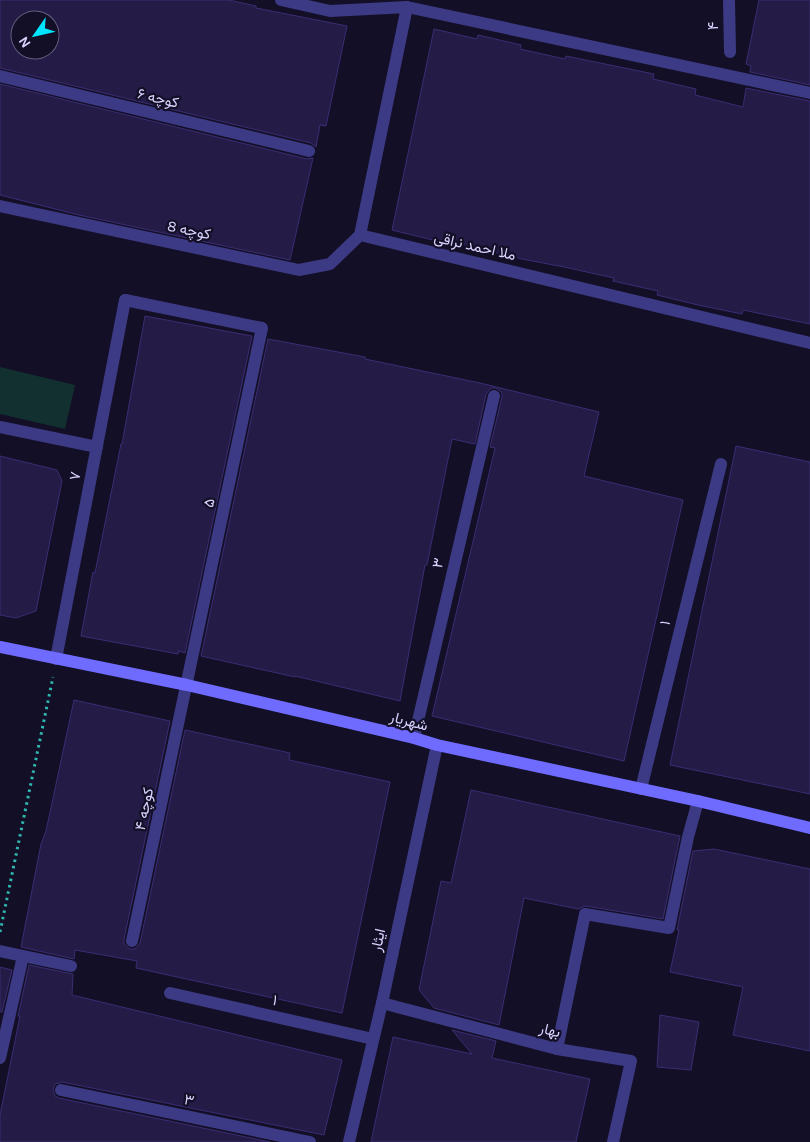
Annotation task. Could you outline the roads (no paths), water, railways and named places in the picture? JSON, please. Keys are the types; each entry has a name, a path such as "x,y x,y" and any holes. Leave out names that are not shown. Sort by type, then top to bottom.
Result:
{"main road":[{"name":"شهریار","path":"0,648 187,685 437,745 698,801 810,828"}],"street":[{"path":"281,0 331,6 407,7 810,93"},
{"name":"۴","path":"729,0 730,52"},
{"path":"360,235 407,7"},
{"name":"کوچه ۶","path":"0,76 309,151"},
{"name":"کوچه 8","path":"0,206 299,270 330,264 360,235"},
{"name":"ملا احمد نراقی","path":"360,235 810,343"},
{"name":"۵","path":"125,300 262,328 187,685"},
{"name":"۷","path":"56,659 125,300"},
{"name":"۳","path":"414,738 494,396"},
{"path":"0,427 98,447"},
{"name":"۱","path":"641,789 721,464"},
{"name":"کوچه ۴","path":"132,941 187,685"},
{"name":"ایثار","path":"350,1142 382,1003 437,745"},
{"path":"556,1049 585,914 668,928 698,801"},
{"path":"0,951 71,966"},
{"path":"0,1058 23,956"},
{"name":"۱","path":"170,993 373,1039"},
{"name":"بهار","path":"382,1003 556,1049 631,1061 613,1142"},
{"name":"۳","path":"62,1090 310,1142"}]}
